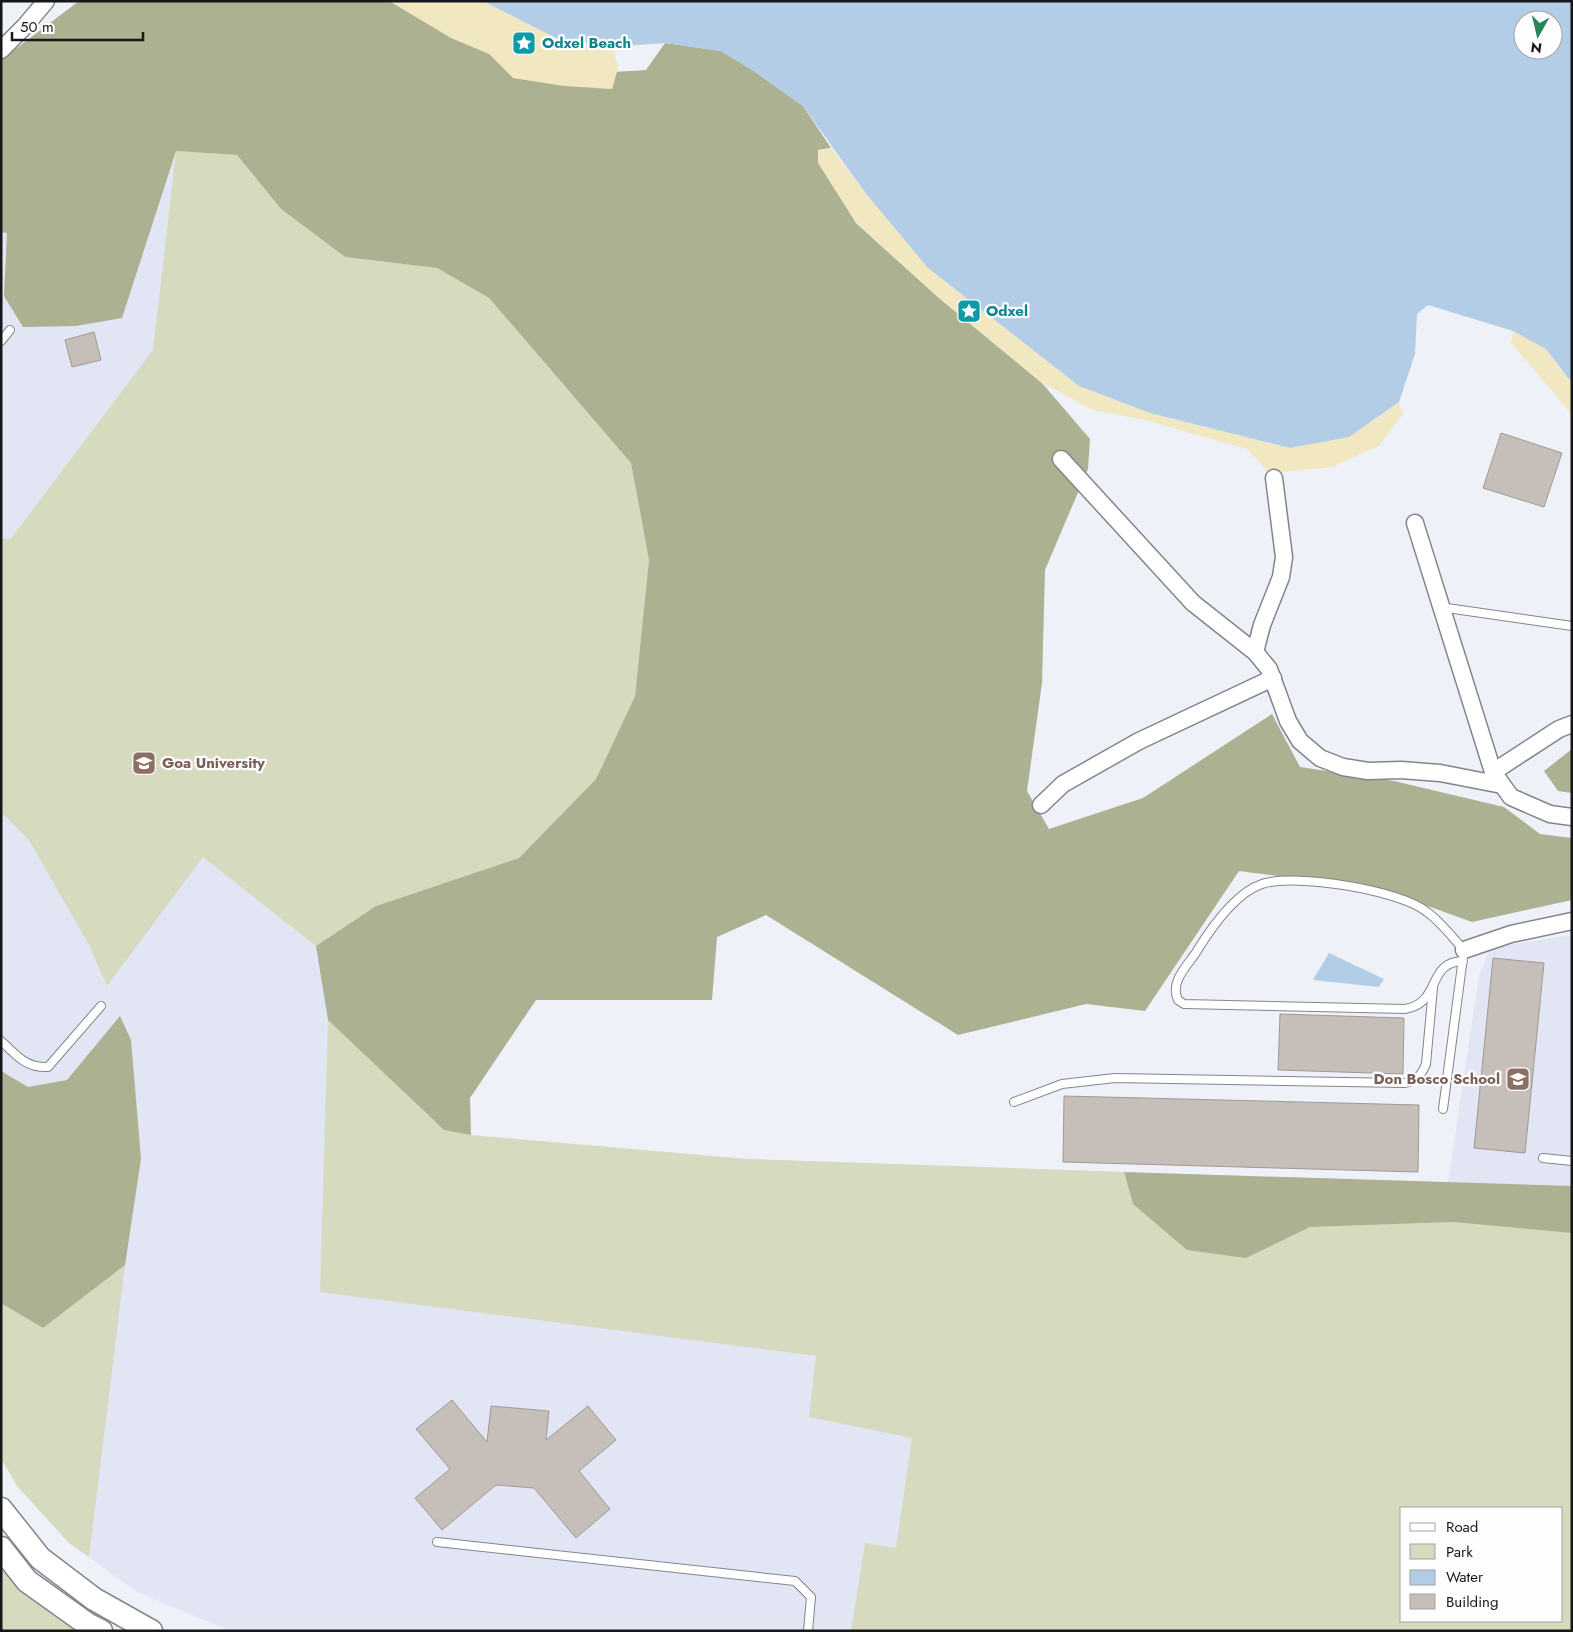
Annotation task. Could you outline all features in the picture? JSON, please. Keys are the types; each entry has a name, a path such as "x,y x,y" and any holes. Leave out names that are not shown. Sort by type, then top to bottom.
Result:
{"main road":[{"path":"1,1508 40,1558 94,1599 151,1631"},
{"path":"1,1548 27,1581 87,1624 102,1631"}],"street":[{"path":"1,50 46,1"},
{"path":"1061,459 1193,603 1255,652 1269,669 1288,721 1300,741 1320,758 1343,766 1368,771 1402,770 1498,778 1559,729 1572,724"},
{"path":"1255,652 1262,625 1282,577 1284,557 1274,478"},
{"path":"1415,523 1440,607 1498,778 1511,797 1550,814 1572,817"},
{"path":"1042,805 1063,784 1139,742 1273,678"},
{"path":"1463,955 1510,934 1572,921"}],"lane":[{"path":"1,340 10,330"},
{"path":"1440,607 1572,626"},
{"path":"1442,1109 1463,955 1426,911 1391,895 1304,879 1262,884 1235,901 1210,930 1176,982 1174,993 1178,1000 1184,1004 1417,1007 1425,1000 1444,967 1463,955"},
{"path":"1014,1102 1062,1084 1115,1078 1405,1083 1414,1081 1421,1075 1426,1064 1434,984"},
{"path":"1,1041 26,1064 36,1068 48,1067 101,1006"},
{"path":"1543,1158 1572,1160"},
{"path":"437,1542 795,1581 811,1597 808,1631"}],"shaded area":[{"name":"Goa University","path":"79,1 176,151 153,350 258,581 328,1019 444,1130 471,1135 747,1159 1448,1183 1479,975 1490,948 1572,935 1572,1631 231,1631 137,1592 69,1543 18,1487 1,1459 1,60"}],"green space":[{"path":"79,1 421,1 597,73 646,70 665,43 721,51 754,71 803,106 831,148 818,150 856,223 939,298 1042,383 1090,439 1088,469 1045,570 1042,683 1027,791 1049,829 1143,798 1272,714 1300,767 1394,781 1504,807 1540,834 1572,838 1572,900 1472,922 1381,889 1239,871 1145,1011 1086,1004 958,1035 766,915 717,937 712,1000 536,1000 470,1098 471,1135 444,1130 328,1020 316,946 376,906 519,858 596,779 635,696 649,560 631,463 489,298 437,268 345,257 281,209 237,155 176,151 122,318 76,326 23,327 4,296 7,233 1,232 1,60"},
{"path":"176,151 237,155 281,209 345,257 437,268 489,298 631,463 649,560 635,696 596,779 519,858 376,906 316,946 203,857 107,986 89,945 29,840 1,812 1,538 10,540 153,350"},
{"path":"1572,749 1572,793 1558,791 1544,771"},
{"path":"120,1016 131,1040 141,1159 125,1265 43,1328 1,1303 1,1071 28,1087 67,1080"},
{"path":"328,1020 444,1130 471,1135 747,1159 1124,1172 1133,1204 1246,1258 1310,1227 1453,1222 1572,1233 1572,1631 851,1631 865,1543 896,1548 912,1438 809,1417 816,1356 320,1292"},
{"path":"1124,1172 1572,1186 1572,1233 1453,1222 1310,1227 1246,1258 1187,1250 1133,1204"},
{"path":"125,1265 89,1557 69,1543 18,1487 1,1459 1,1303 43,1328"},
{"path":"1,1558 51,1614 81,1631 1,1631"}],"sand":[{"name":"Odxel Beach","path":"389,1 483,1 558,39 613,47 618,68 612,89 564,86 513,78 489,54 451,38"},
{"name":"Odxel","path":"831,148 867,195 928,268 1079,386 1150,413 1290,448 1373,421 1399,402 1403,414 1379,446 1332,467 1269,473 1247,449 1145,420 1093,410 1042,383 939,298 856,223 818,163 818,150"},
{"path":"1513,330 1546,349 1572,383 1572,415 1511,343"}],"water":[{"path":"483,1 1572,1 1572,383 1546,349 1513,331 1428,305 1417,314 1415,354 1399,402 1349,437 1290,448 1150,413 1079,386 928,268 867,195 803,106 754,71 721,51 665,43 613,47 558,39"},
{"path":"1329,953 1384,979 1379,987 1313,980"}],"building":[{"path":"94,332 101,360 72,367 65,340"},
{"path":"1501,433 1562,453 1544,507 1483,488"},
{"path":"1493,958 1544,963 1525,1153 1474,1148"},
{"path":"1280,1014 1404,1018 1403,1074 1278,1070"},
{"path":"1064,1096 1419,1105 1418,1172 1063,1162"},
{"path":"452,1400 487,1442 491,1406 549,1411 546,1440 588,1406 616,1440 579,1471 610,1509 576,1538 534,1488 496,1485 442,1530 415,1498 450,1469 416,1429"}],"place":[{"name":"Odxel Beach","path":"524,43"},
{"name":"Odxel","path":"969,311"},
{"name":"Goa University","path":"144,763"},
{"name":"Don Bosco School","path":"1518,1079"}]}
